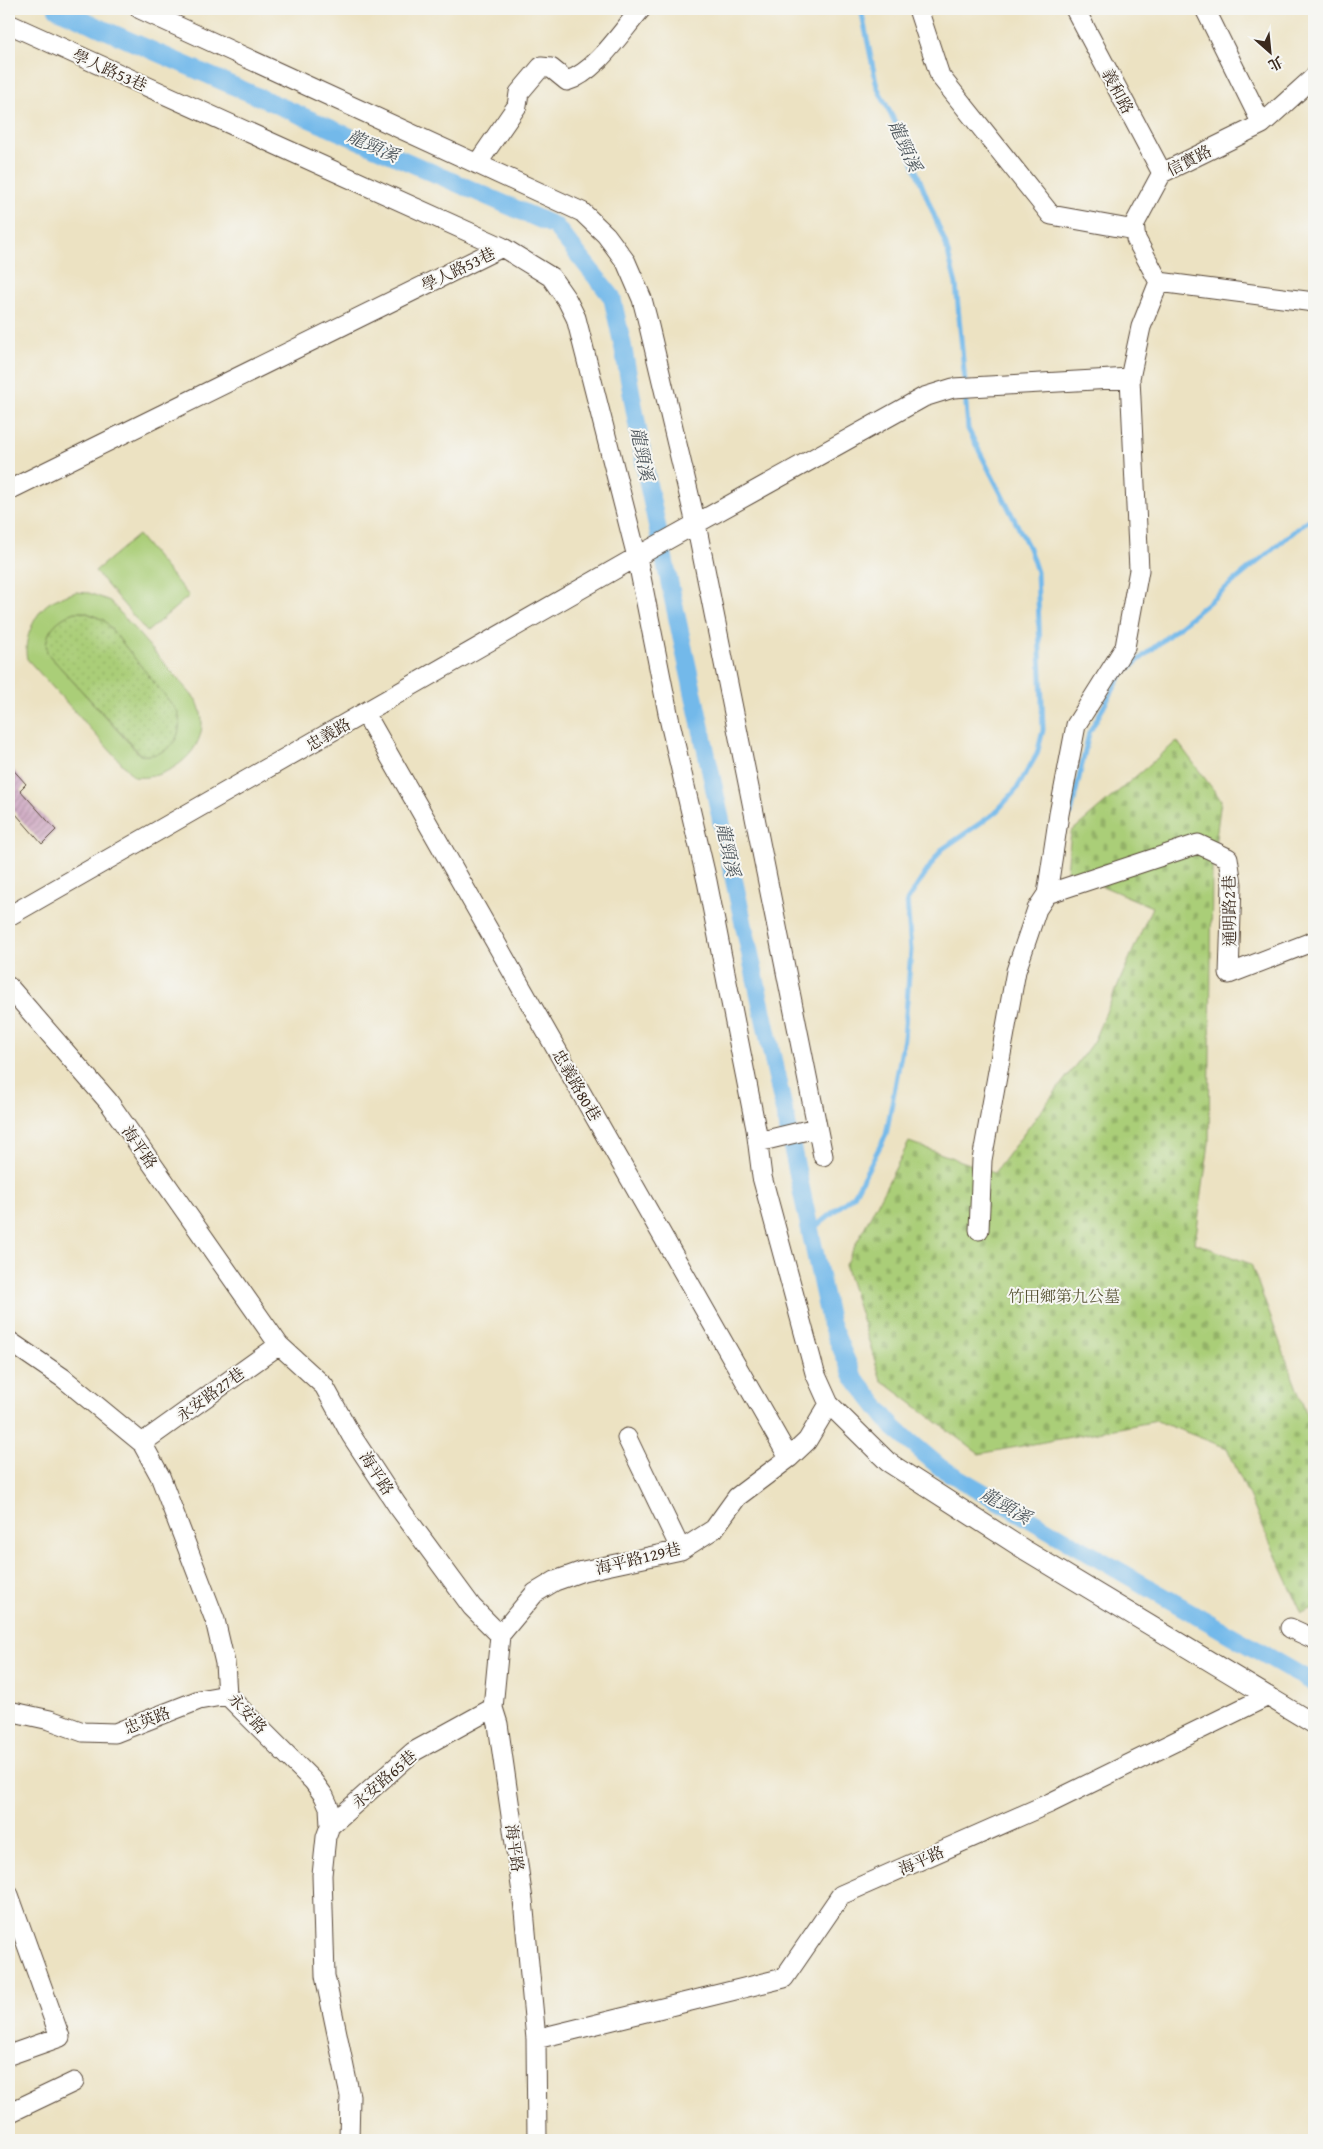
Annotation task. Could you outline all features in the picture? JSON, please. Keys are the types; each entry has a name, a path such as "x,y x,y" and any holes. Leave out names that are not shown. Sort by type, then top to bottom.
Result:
{"street":[{"path":"140,9 582,212 606,235 626,262 642,299 823,1156"},
{"path":"477,164 517,106 519,93 541,67 551,68 567,80 577,78 589,69 641,9"},
{"path":"918,9 940,76 1051,216 1135,230 1136,239 1159,282 1141,327 1130,378 1139,570 1125,647 1076,725 1059,814 1047,894 1037,909 1016,971 982,1160 979,1230"},
{"name":"義和路","path":"1075,9 1162,173"},
{"path":"1205,9 1262,124"},
{"name":"學人路53巷","path":"9,24 502,247"},
{"name":"信實路","path":"1135,230 1134,224 1162,173 1262,124 1314,77"},
{"path":"502,247 551,277 567,300 576,318 642,554 669,718 709,891 758,1142 762,1177 815,1372 829,1404 888,1462 1025,1550 1314,1724"},
{"name":"學人路53巷","path":"9,490 502,247"},
{"path":"1159,282 1314,302"},
{"name":"忠義路","path":"9,916 642,554 924,397 954,388 1130,378"},
{"name":"忠義路80巷","path":"365,713 789,1458"},
{"name":"通明路2巷","path":"1047,894 1198,844 1228,858 1232,884 1229,974 1314,941"},
{"name":"海平路","path":"9,987 108,1101 279,1344 324,1386 397,1505 472,1607 500,1635 492,1708 498,1724 523,1900 536,2039 536,2140"},
{"path":"758,1142 816,1128"},
{"name":"永安路","path":"9,1341 63,1378 142,1443 160,1476 215,1620 225,1663 227,1695 313,1781 324,1796 328,1807 330,1826 326,1837 322,1875 325,1976 350,2096 349,2140"},
{"name":"永安路27巷","path":"142,1443 279,1344"},
{"name":"海平路129巷","path":"500,1635 535,1593 555,1581 583,1571 681,1550 714,1530 737,1496 789,1458 807,1441 829,1404"},
{"path":"627,1438 681,1550"},
{"path":"1290,1628 1314,1639"},
{"name":"忠英路","path":"9,1711 50,1720 83,1732 115,1733 199,1700 227,1695"},
{"name":"海平路","path":"536,2039 784,1978 841,1896 1050,1803 1268,1696"},
{"name":"永安路65巷","path":"330,1826 413,1752 492,1708"},
{"path":"9,1895 60,2037 9,2055"},
{"path":"9,2112 74,2082"}],"green space":[{"path":"138,535 189,596 147,632 95,571"},
{"path":"76,592 89,593 110,601 197,701 202,723 196,746 179,764 169,770 157,775 134,777 27,659 27,639 32,625 40,612 51,602","holes":["75,612 85,612 104,620 178,712 179,730 176,738 166,750 150,755 140,755 47,653 47,639 53,627 68,615"]},
{"path":"75,612 84,612 104,620 178,712 179,731 172,745 166,750 151,755 141,755 47,653 47,639 53,627 62,618"},
{"name":"竹田鄉第九公墓","path":"1177,741 1221,800 1212,868 1209,1143 1195,1243 1251,1264 1314,1435 1314,1607 1302,1613 1227,1448 1157,1421 979,1454 881,1380 845,1265 909,1142 994,1173 1093,1042 1152,907 1067,871 1071,832"}],"building":[{"path":"9,765 26,784 20,790 56,830 42,844 9,806"}],"waterway":[{"name":"龍頸溪","path":"57,9 555,226 612,297 648,484 830,1322 853,1376 894,1428 941,1468 1314,1683"},
{"name":"龍頸溪","path":"861,9 877,87 903,138 946,245 956,284 965,383"},
{"name":"龍頸溪","path":"810,1231 854,1195 886,1135 904,1038 911,950 907,901 941,850 995,813 1016,790 1037,754 1043,730 1037,572 1029,548 968,429 965,392"},
{"path":"1071,814 1089,733 1122,674 1314,515"}]}
